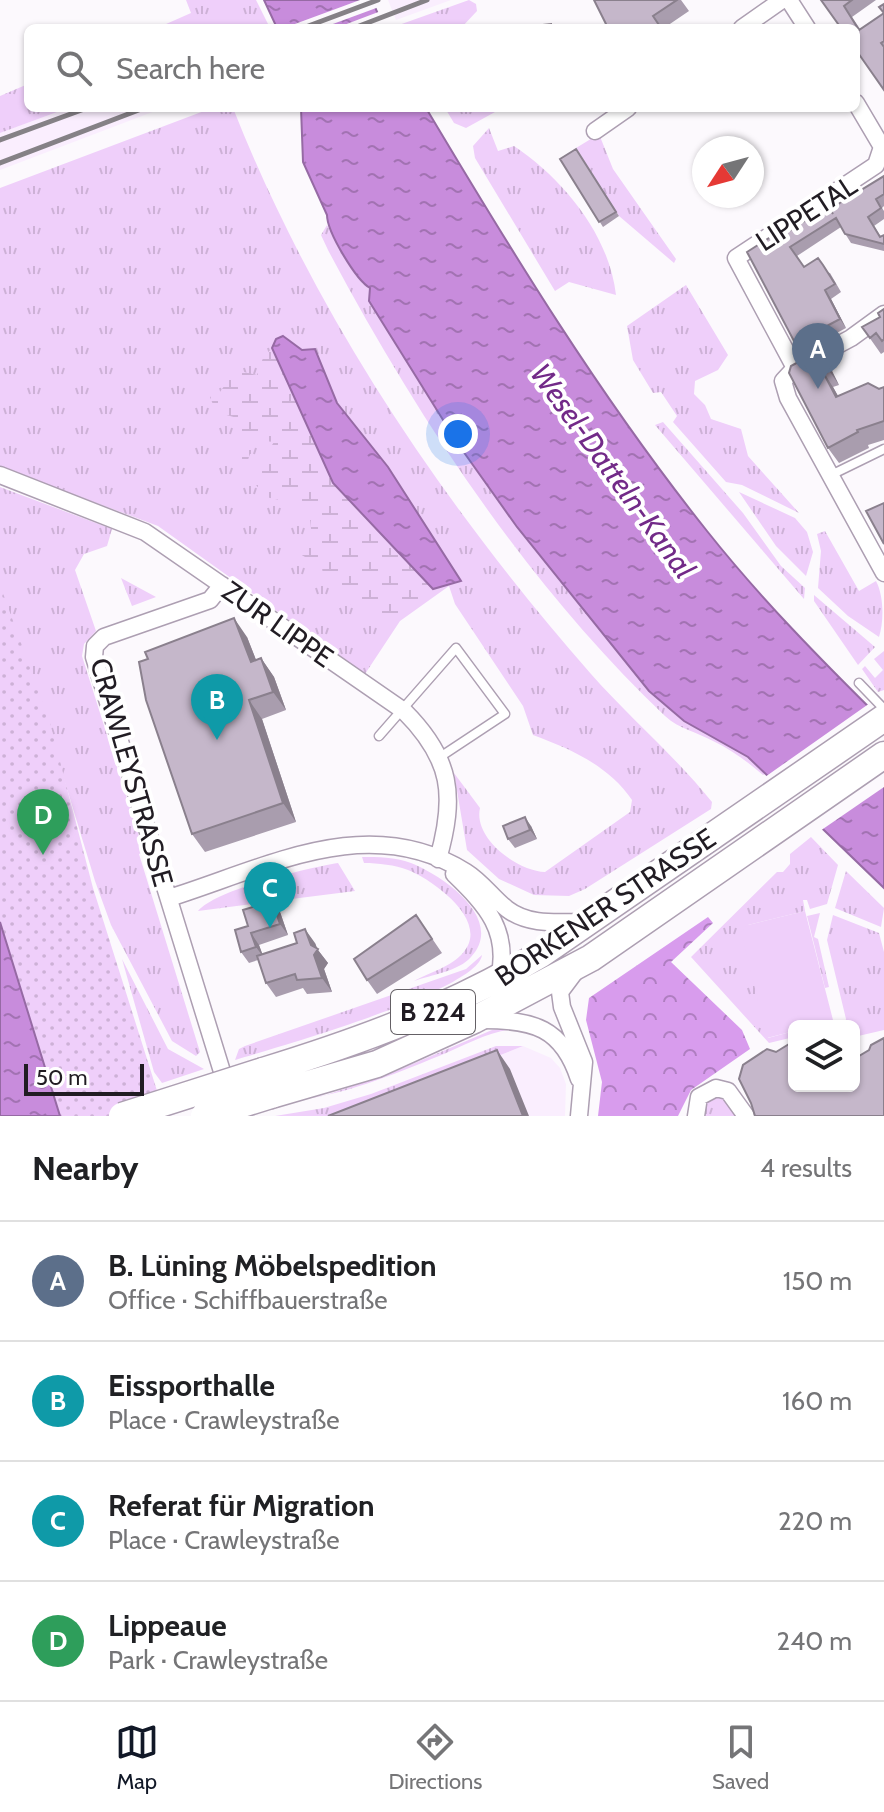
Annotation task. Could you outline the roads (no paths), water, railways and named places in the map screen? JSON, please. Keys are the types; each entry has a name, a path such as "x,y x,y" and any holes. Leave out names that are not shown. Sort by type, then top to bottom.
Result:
{"main road":[{"name":"BORKENER STRASSE","path":"204,1116 267,1083 427,1015 499,979 588,922 884,718"},
{"name":"BORKENER STRASSE","path":"122,1116 267,1083 377,1064 474,1020 591,958 884,755"}],"street":[{"path":"748,24 782,0"},
{"path":"789,0 804,24"},
{"name":"LIPPETAL","path":"795,368 736,258 876,165 882,147 860,110"},
{"path":"595,131 622,112"},
{"path":"884,314 851,338 795,368 783,381 829,476 884,573"},
{"name":"ZUR LIPPE","path":"0,475 145,532 404,711 440,757 450,819 438,859"},
{"name":"CRAWLEYSTRASSE","path":"222,585 210,600 104,637 95,646 96,667 236,1116"},
{"name":"CRAWLEYSTRASSE","path":"169,898 352,843 385,843 415,849 467,872 522,917 543,923 588,922"},
{"name":"CRAWLEYSTRASSE","path":"438,859 493,918 504,948 499,979"},
{"path":"579,1116 584,1062 562,1007 560,992 569,977 591,958"},
{"path":"474,1020 511,1020 545,1030 564,1048 583,1092"},
{"path":"696,1116 696,1101 703,1093 716,1088 728,1091 746,1116"}],"lane":[{"path":"829,476 884,449"},
{"path":"379,736 456,648 505,714 440,757"},
{"path":"859,683 884,709"}],"water":[{"path":"264,0 372,0 382,24 275,24"},
{"name":"Wesel-Datteln-Kanal","path":"301,112 428,112 559,324 668,481 771,605 884,722 884,888 748,757 684,721 649,691 517,527 458,444 369,301 370,288 357,276 337,243 303,162"},
{"path":"283,336 302,350 315,349 337,403 388,467 461,581 433,589 333,483 272,348 276,339"},
{"path":"0,922 60,1116 0,1116"}],"railway":[{"path":"314,24 378,0"},
{"path":"364,24 427,0"},
{"path":"0,140 76,112"},
{"path":"0,163 134,112"}],"place":[{"name":"B. Lüning Möbelspedition","path":"818,389"},
{"name":"Eissporthalle","path":"217,740"},
{"name":"Lippeaue","path":"43,855"},
{"name":"Referat für Migration","path":"270,928"}]}
